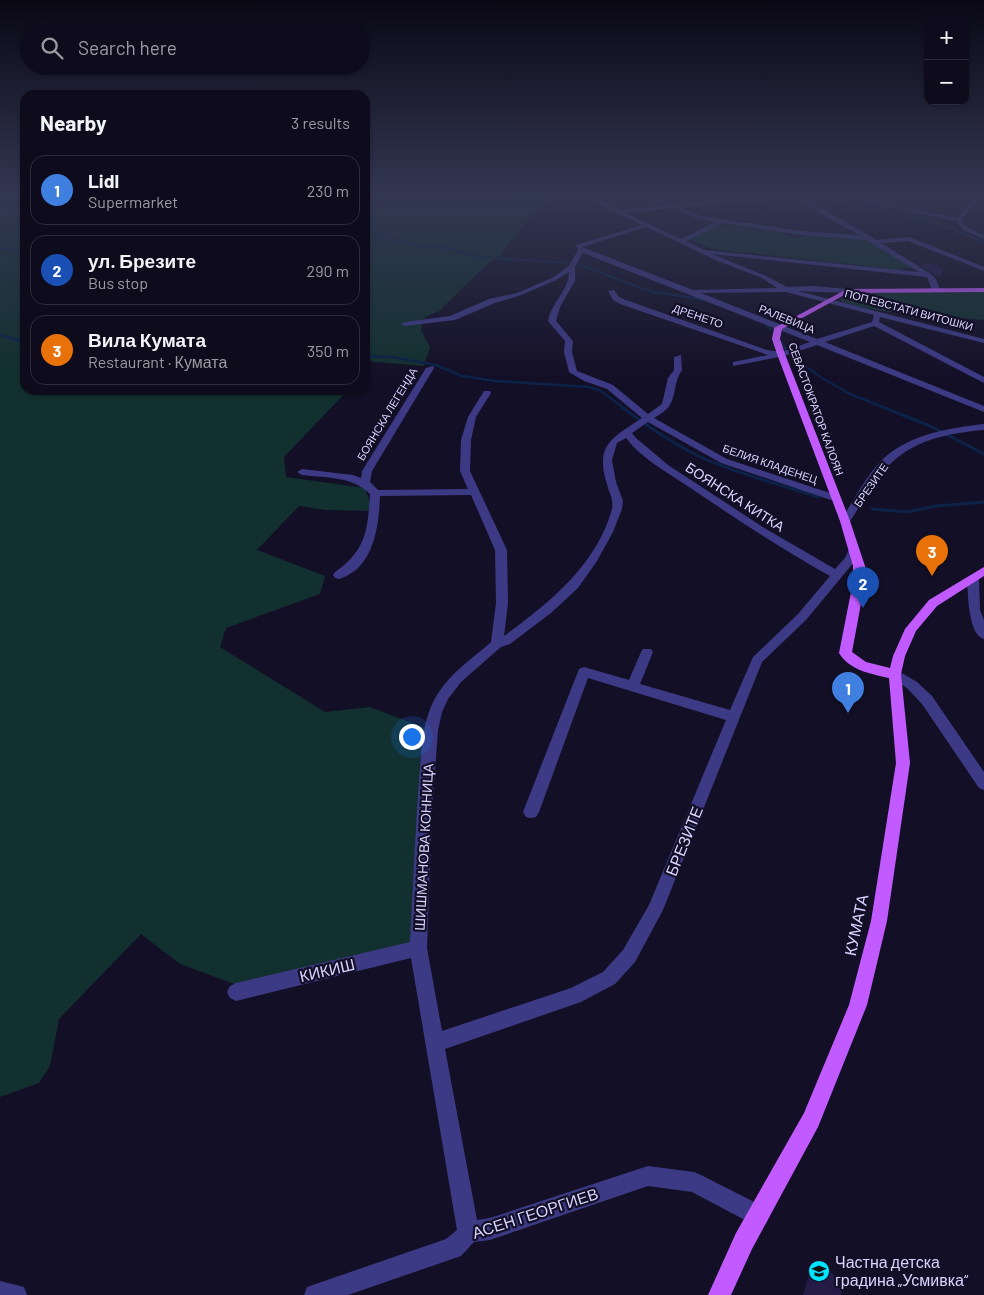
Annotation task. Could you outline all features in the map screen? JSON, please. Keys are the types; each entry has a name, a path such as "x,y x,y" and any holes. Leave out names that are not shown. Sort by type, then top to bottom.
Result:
{"main road":[{"name":"СЕВАСТОКРАТОР КАЛОЯН","path":"894,674 870,669 851,659 846,653 859,582 859,566 845,521 781,354 776,339 778,328 847,291 984,290"},
{"name":"КУМАТА","path":"719,1295 758,1216 811,1120 858,1005 879,921 902,763 894,674 899,656 911,628 933,603 984,571"}],"street":[{"path":"405,324 452,318 492,301 519,294 554,279 572,267 579,254"},
{"name":"РАЛЕВИЦА","path":"593,254 690,291 778,328 984,409"},
{"name":"ПОП ЕВСТАТИ ВИТОШКИ","path":"712,254 764,277 788,291 984,341"},
{"path":"750,254 929,276"},
{"path":"894,254 933,279 936,290"},
{"path":"948,254 984,269"},
{"name":"БЕЛИЯ КЛАДЕНЕЦ","path":"572,267 574,273 554,308 552,321 569,342 568,352 573,372 587,380 610,387 648,418 724,462 835,498"},
{"path":"764,277 821,290"},
{"name":"ДРЕНЕТО","path":"612,291 616,298 623,302 766,352 781,354"},
{"path":"690,291 847,291"},
{"path":"875,323 878,314"},
{"path":"736,364 781,354 875,323 984,380"},
{"name":"ШИШМАНОВА КОННИЦА","path":"468,1232 418,948 424,814 431,730 435,712 443,696 456,679 497,644 506,641 547,610 574,585 594,558 608,532 617,509 618,501 611,482 607,460 613,442 658,413 666,404 672,378 678,370 678,357"},
{"name":"БОЯНСКА ЛЕГЕНДА","path":"375,493 365,483 367,471 430,368"},
{"path":"487,394 478,405 472,417 466,440 465,471 501,550 502,603 497,644"},
{"name":"БРЕЗИТЕ","path":"845,521 886,462 904,447 942,433 984,427"},
{"name":"БОЯНСКА КИТКА","path":"626,432 638,446 663,467 804,558 836,575"},
{"path":"302,472 352,478 365,483"},
{"path":"339,575 353,565 370,540 373,528 375,493 474,492"},
{"name":"БРЕЗИТЕ","path":"435,1043 575,996 609,978 629,956 655,910 757,660 802,617 854,549"},
{"path":"973,579 974,610 984,634"},
{"path":"632,686 647,652"},
{"path":"531,812 584,672 735,717"},
{"path":"894,674 912,685 927,700 984,784"},
{"name":"КИКИШ","path":"236,992 418,948"},
{"name":"АСЕН ГЕОРГИЕВ","path":"315,1295 453,1248 468,1232 490,1229 648,1176 694,1182 758,1216"},
{"path":"0,1292 16,1295"}],"green space":[{"path":"0,254 20,254 20,395 343,395 284,457 286,477 365,488 373,511 326,510 299,506 257,550 325,576 320,594 226,628 220,647 325,712 370,707 431,730 418,948 237,985 180,964 141,934 59,1019 50,1066 39,1083 0,1097"},
{"path":"370,254 500,254 482,269 439,311 427,316 422,322 421,330 430,347 424,366 370,361"},
{"path":"761,254 891,254 914,268 898,271"},
{"path":"865,292 984,292 984,320 885,311 865,308 840,300 847,295"}],"building":[{"path":"932,263 943,269 941,277 920,265"},
{"name":"Частна детска градина „Усмивка“","path":"813,1260 844,1282 841,1295 803,1295"}],"waterway":[{"path":"472,254 482,257 569,263"},
{"path":"578,264 646,290"},
{"path":"642,288 654,292 706,300"},
{"path":"766,324 771,329"},
{"path":"0,335 20,341"},
{"path":"781,342 786,349"},
{"path":"790,355 822,378 850,394 888,409"},
{"path":"370,356 392,357 436,365 462,376 495,381 589,387 601,391 625,409"},
{"path":"623,408 673,442 705,459 747,475 819,497"},
{"path":"885,408 930,426 984,454"},
{"path":"872,509 907,512 936,506 984,502"}],"place":[{"name":"Вила Кумата","path":"932,576"},
{"name":"ул. Брезите","path":"863,608"},
{"name":"Lidl","path":"848,713"},
{"name":"Частна детска градина „Усмивка“","path":"819,1271"}]}
